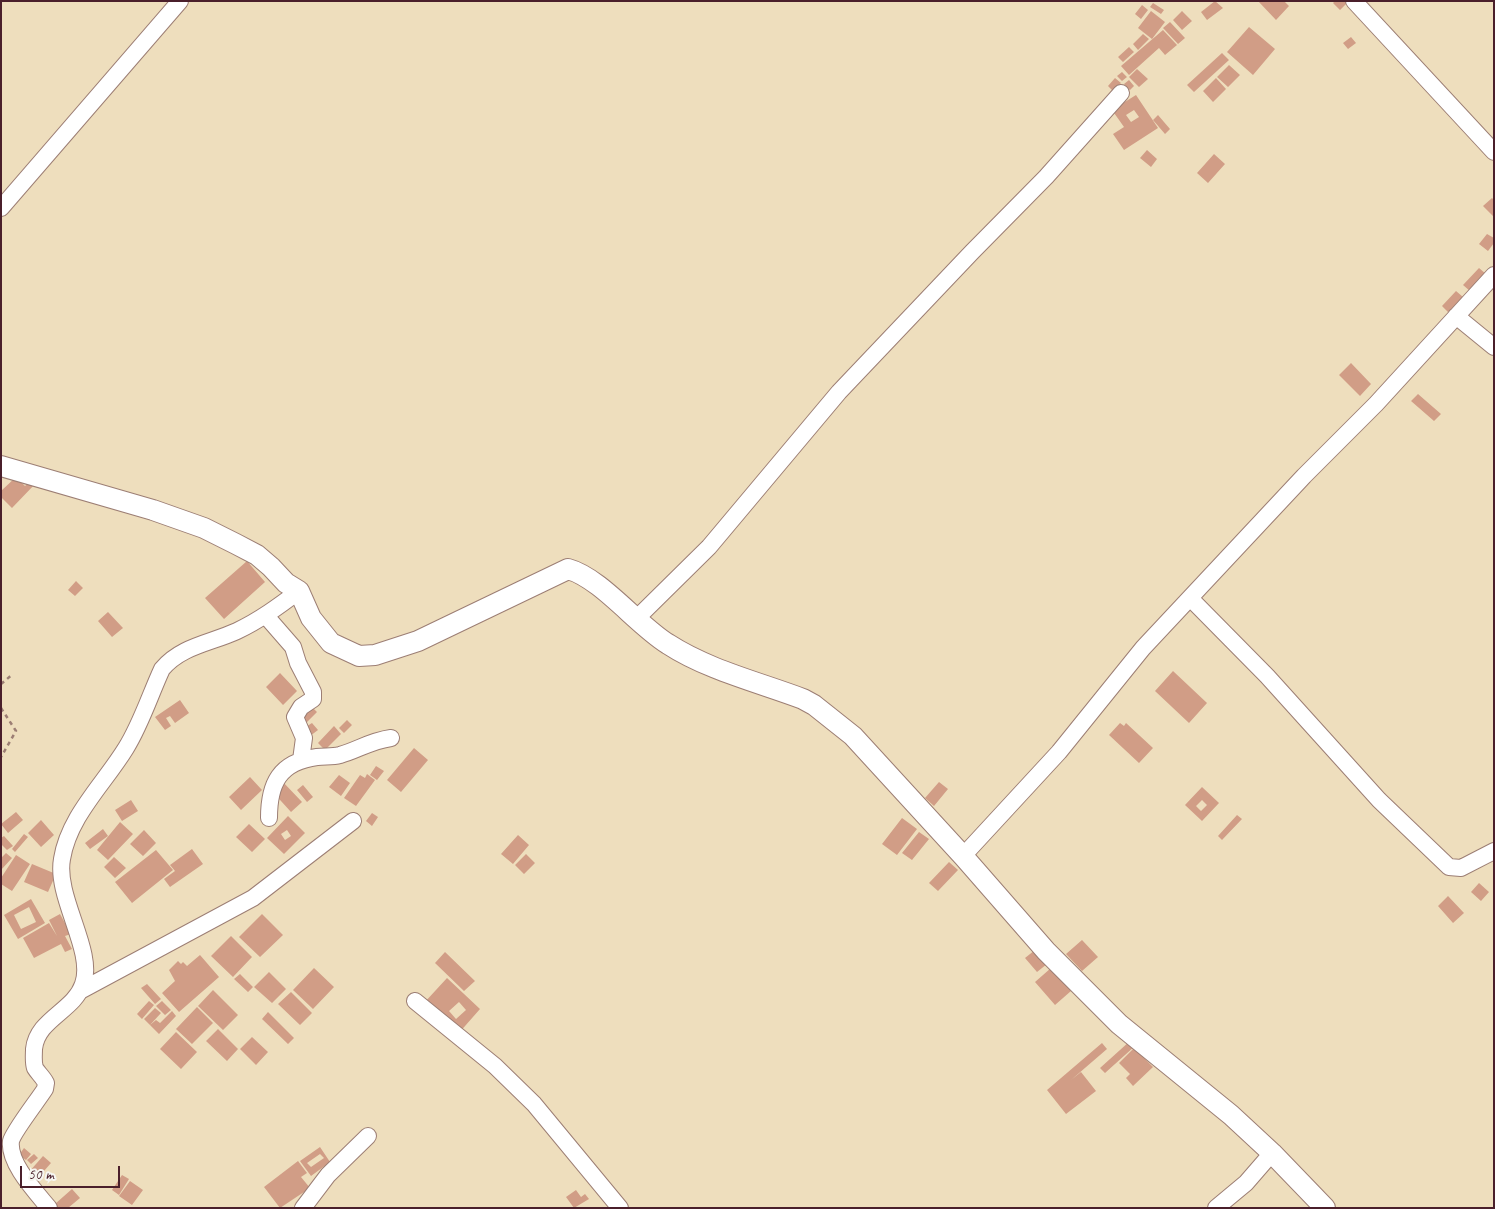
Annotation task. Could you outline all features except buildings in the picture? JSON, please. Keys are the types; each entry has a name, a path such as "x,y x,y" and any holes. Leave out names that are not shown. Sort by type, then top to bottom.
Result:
{"street":[{"path":"1,208 180,1"},
{"path":"1354,1 1494,152"},
{"path":"636,619 708,547 839,392 1046,177 1121,93"},
{"path":"963,856 1058,752 1143,648 1304,476 1376,404 1494,275"},
{"path":"1456,316 1494,347"},
{"path":"1,466 153,510 204,528 257,556 286,583 299,590 311,618 331,643 359,656 375,654 418,641 568,569 586,576 668,645 706,664 814,705 853,736 963,856 1046,951 1119,1024 1231,1115 1272,1153 1325,1208"},
{"path":"80,991 84,976 83,958 76,924 62,882 61,865 74,827 128,746 162,669 170,659 236,632 266,616 299,590"},
{"path":"1190,598 1267,676 1349,769 1449,867 1460,868 1494,850"},
{"path":"266,616 293,647 298,662 313,692 313,700 301,707 295,717 304,738 301,760"},
{"path":"269,818 269,799 273,783 284,772 301,760 342,754 369,742 391,738"},
{"path":"49,1208 26,1180 13,1156 11,1140 45,1089 46,1083 34,1066 35,1039 41,1030 80,991 253,898 353,821"},
{"path":"415,1001 495,1066 534,1104 620,1208"},
{"path":"303,1208 328,1175 368,1136"},
{"path":"1216,1208 1246,1183 1272,1153"}],"path":[{"path":"1,684 13,674"},
{"path":"1,708 16,731 1,757"}]}
